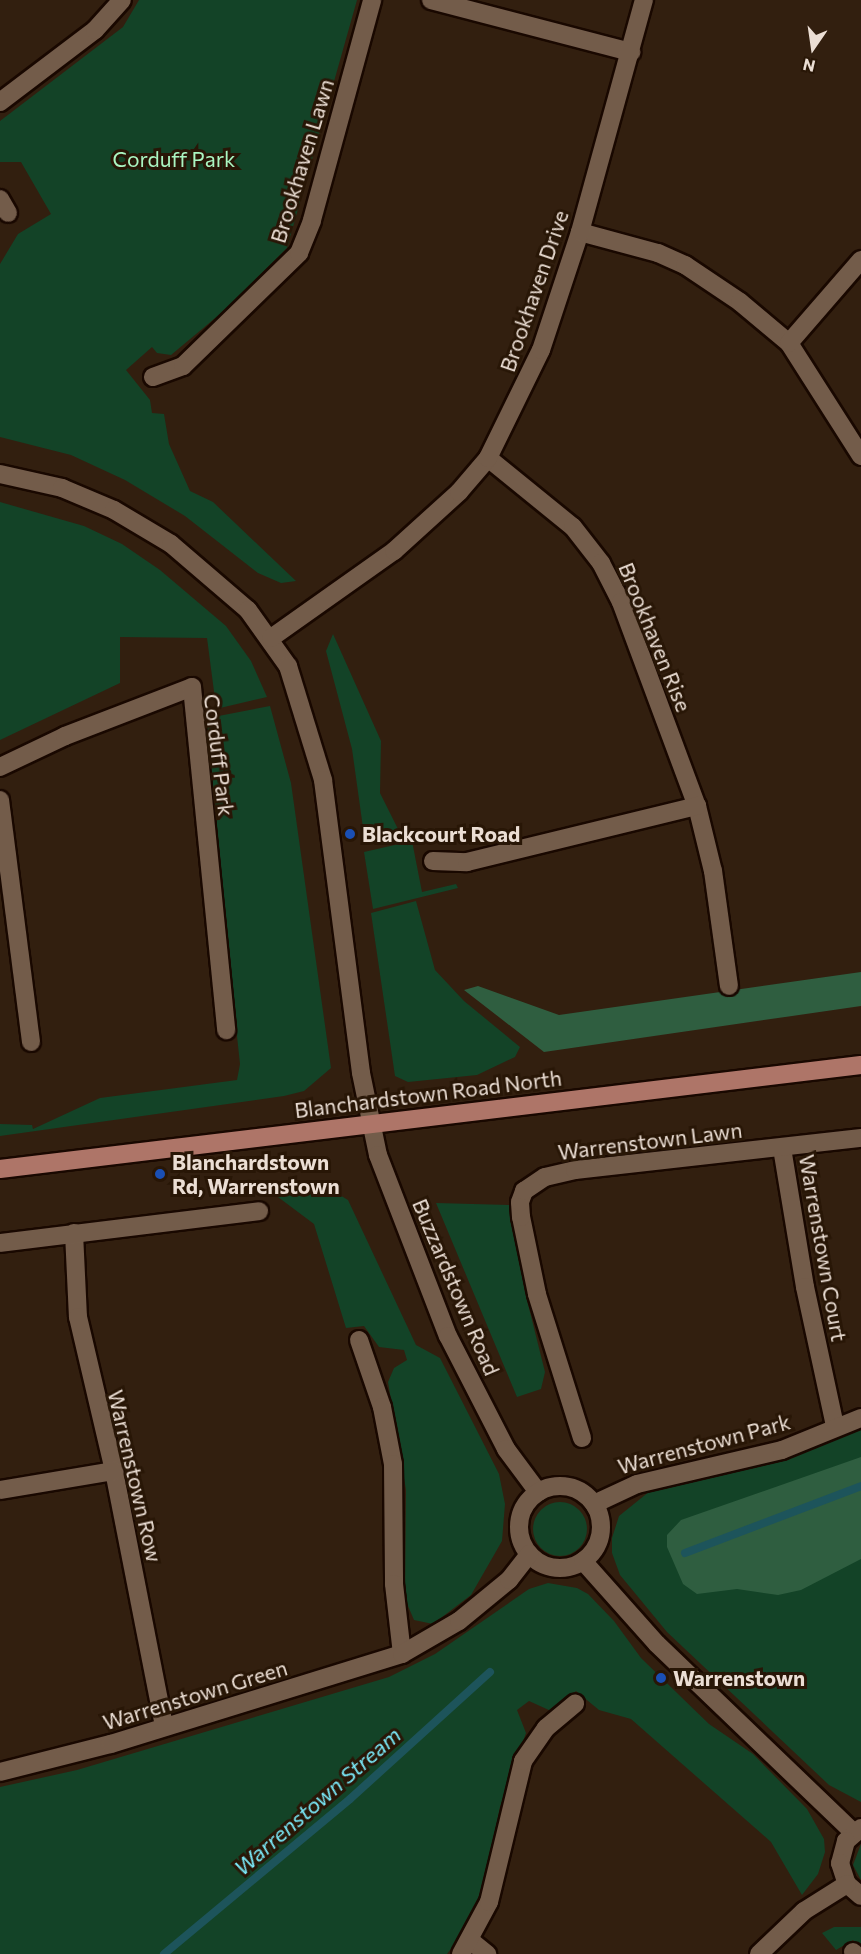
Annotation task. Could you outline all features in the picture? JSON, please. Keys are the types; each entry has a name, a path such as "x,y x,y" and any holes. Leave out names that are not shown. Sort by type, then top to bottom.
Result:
{"main road":[{"name":"Blanchardstown Road North","path":"0,1169 861,1065"}],"street":[{"path":"0,102 95,30 122,0"},
{"name":"Brookhaven Lawn","path":"153,376 183,366 299,253 312,220 372,0"},
{"path":"431,0 631,52"},
{"name":"Brookhaven Drive","path":"271,638 394,552 459,492 488,458 541,351 580,232 645,0"},
{"path":"580,232 649,249 685,265 740,302 789,343 861,456"},
{"path":"789,343 861,260"},
{"name":"Brookhaven Rise","path":"488,458 573,527 601,562 621,602 697,806 713,871 729,986"},
{"path":"0,474 62,488 142,527 229,590 271,638 297,684 323,780 369,1123"},
{"name":"Corduff Park","path":"0,766 65,736 192,687 226,1030"},
{"path":"0,800 31,1042"},
{"path":"434,861 467,862 697,806"},
{"name":"Buzzardstown Road","path":"369,1123 395,1203 448,1336 506,1449 538,1492"},
{"name":"Warrenstown Lawn","path":"582,1438 537,1294 521,1217 520,1202 524,1191 544,1177 575,1170 861,1138"},
{"name":"Warrenstown Court","path":"782,1148 805,1287 835,1426"},
{"path":"0,1243 259,1211"},
{"name":"Warrenstown Row","path":"74,1233 78,1317 114,1471 164,1726"},
{"path":"359,1340 382,1407 393,1464 393,1584 402,1654"},
{"name":"Warrenstown Park","path":"594,1504 637,1484 782,1449 835,1426 861,1418"},
{"path":"0,1491 114,1471"},
{"path":"550,1487 575,1488 594,1504 600,1516 600,1535 592,1552 583,1561 561,1568 538,1562 521,1542 519,1521 527,1501 538,1492 550,1487"},
{"name":"Warrenstown Green","path":"0,1772 164,1726 402,1654 459,1622 510,1580 529,1554"},
{"path":"583,1561 657,1644 857,1830 846,1841 840,1863 847,1884 861,1896"},
{"path":"487,1954 466,1947 493,1891 523,1761 546,1728 575,1704"},
{"path":"759,1954 804,1911 847,1884"}],"green space":[{"name":"Corduff Park","path":"139,0 357,0 287,248 226,309 171,355 157,353 152,347 126,370 150,400 152,413 164,414 169,444 190,491 213,502 296,581 281,583 258,573 185,516 125,480 71,455 0,437 0,264 18,234 51,214 21,162 0,162 0,121 123,27"},
{"path":"0,502 84,526 122,544 160,570 226,626 251,661 267,697 220,708 215,699 207,638 120,637 120,683 0,740"},
{"path":"333,634 381,741 380,793 400,833 365,842 352,749 326,651"},
{"path":"270,706 291,783 331,1068 304,1091 284,1096 0,1136 0,1124 32,1125 33,1129 100,1098 237,1080 240,1064 203,719"},
{"path":"412,841 422,892 456,884 458,888 373,909 364,852"},
{"path":"416,901 435,970 464,1001 520,1047 515,1057 477,1075 408,1082 395,1076 371,913"},
{"path":"861,972 861,1006 544,1052 464,990 478,986 559,1015"},
{"path":"318,1182 348,1200 416,1345 440,1358 499,1474 505,1504 502,1541 471,1595 433,1624 414,1620 405,1599 406,1490 388,1382 394,1368 407,1360 404,1350 379,1347 364,1326 346,1328 314,1224 266,1188"},
{"path":"436,1203 509,1205 525,1292 545,1372 541,1389 517,1397"},
{"path":"861,1429 861,1802 829,1785 667,1632 620,1575 612,1553 612,1538 619,1516 650,1491 803,1452"},
{"path":"861,1457 861,1559 801,1590 778,1595 737,1589 697,1594 683,1584 667,1547 667,1535 681,1520"},
{"path":"555,1502 565,1502 575,1506 583,1514 587,1529 583,1544 575,1552 565,1556 555,1556 545,1552 537,1544 533,1534 533,1524 537,1514 545,1506"},
{"path":"548,1583 577,1588 588,1594 614,1621 641,1658 709,1724 753,1754 807,1809 824,1839 825,1852 818,1874 802,1895 771,1842 631,1719 599,1710 576,1691 551,1711 529,1701 517,1710 526,1733 500,1807 483,1889 463,1933 447,1954 0,1954 0,1787 77,1770 389,1677 435,1654 529,1589"},
{"path":"861,1844 861,1880 853,1865"},
{"path":"834,1927 861,1927 861,1948 853,1940 836,1950 822,1933"}],"waterway":[{"name":"Warrenstown Stream","path":"685,1553 861,1486"},
{"name":"Warrenstown Stream","path":"164,1954 350,1799 490,1672"}],"place":[{"name":"Blackcourt Road","path":"350,834"},
{"name":"Blanchardstown Rd, Warrenstown","path":"160,1174"},
{"name":"Warrenstown","path":"661,1678"}]}
